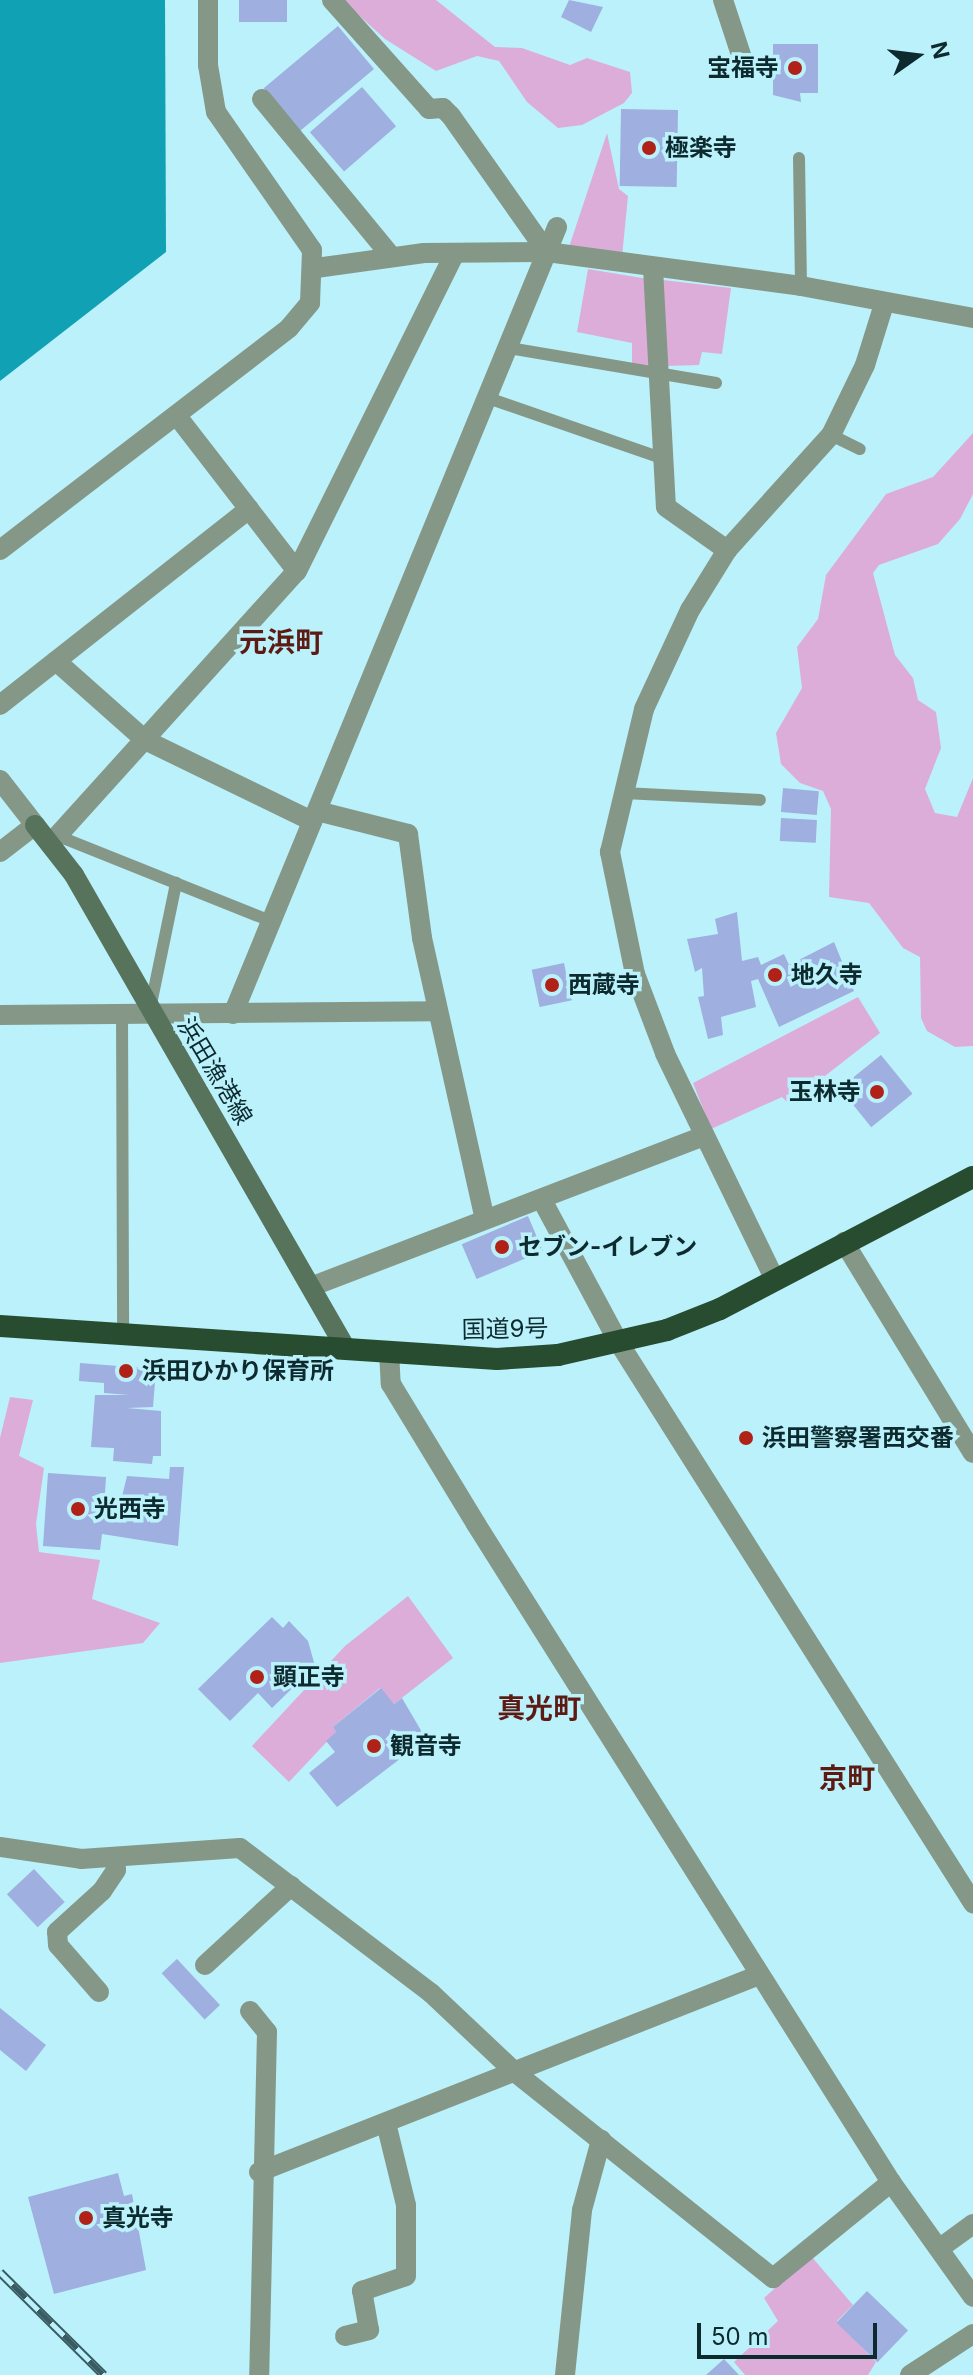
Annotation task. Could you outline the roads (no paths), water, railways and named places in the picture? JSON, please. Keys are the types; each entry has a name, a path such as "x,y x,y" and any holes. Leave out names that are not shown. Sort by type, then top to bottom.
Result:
{"highway":[{"name":"国道9号","path":"0,1326 497,1359 619,1343 707,1314 973,1177"}],"main road":[{"name":"浜田漁港線","path":"35,825 54,840 150,1011 313,1286 345,1347"}],"street":[{"path":"0,550 298,320 313,293 316,268 299,225 216,112 208,0"},
{"path":"332,0 429,109 443,108 451,116 547,252"},
{"path":"723,0 743,61"},
{"path":"262,99 391,256"},
{"path":"233,1014 557,227"},
{"path":"316,268 391,256 547,252 801,286 884,304 973,318"},
{"path":"54,840 297,571 455,253"},
{"path":"653,268 666,507 727,550"},
{"path":"775,1280 702,1137 639,984 620,913 610,852 654,683 727,550 831,435 865,365 884,304"},
{"path":"177,416 297,571"},
{"path":"0,705 249,509"},
{"path":"56,661 145,740 314,816 408,834 437,1011 485,1219"},
{"path":"0,780 35,825 0,852"},
{"path":"0,1015 150,1011 233,1014 437,1011"},
{"path":"313,1286 702,1137"},
{"path":"542,1200 619,1343 973,1903"},
{"path":"844,1242 973,1453"},
{"path":"389,1351 391,1384 759,1975 891,2182 973,2297"},
{"path":"0,1847 46,1856 115,1857 240,1848 431,1993 516,2073 773,2278 891,2182"},
{"path":"99,1992 58,1945 57,1932 102,1891 116,1870 115,1857"},
{"path":"205,1965 291,1886"},
{"path":"259,2172 759,1975"},
{"path":"250,2011 267,2032 259,2172 259,2375"},
{"path":"345,2336 369,2330 362,2291 406,2276 406,2205 386,2123"},
{"path":"565,2375 582,2210 601,2140"},
{"path":"940,2248 973,2224"},
{"path":"910,2375 973,2334"}],"lane":[{"path":"799,158 801,286"},
{"path":"509,348 659,376 716,383"},
{"path":"488,398 661,458"},
{"path":"831,435 860,449"},
{"path":"624,793 760,800"},
{"path":"54,840 271,921"},
{"path":"150,1011 176,883"},
{"path":"122,1012 123,1333"}],"water":[{"path":"0,0 165,0 166,252 0,381"}],"railway":[{"path":"0,2272 104,2375"}],"place":[{"name":"宝福寺","path":"795,68"},
{"name":"極楽寺","path":"649,148"},
{"name":"地久寺","path":"775,975"},
{"name":"西蔵寺","path":"552,985"},
{"name":"玉林寺","path":"877,1092"},
{"name":"セブン-イレブン","path":"502,1247"},
{"name":"浜田ひかり保育所","path":"126,1371"},
{"name":"浜田警察署西交番","path":"746,1438"},
{"name":"光西寺","path":"78,1509"},
{"name":"顕正寺","path":"257,1677"},
{"name":"観音寺","path":"374,1746"},
{"name":"真光寺","path":"86,2218"}],"district":[{"name":"元浜町","path":"281,642"},
{"name":"真光町","path":"539,1708"},
{"name":"京町","path":"847,1778"}]}
